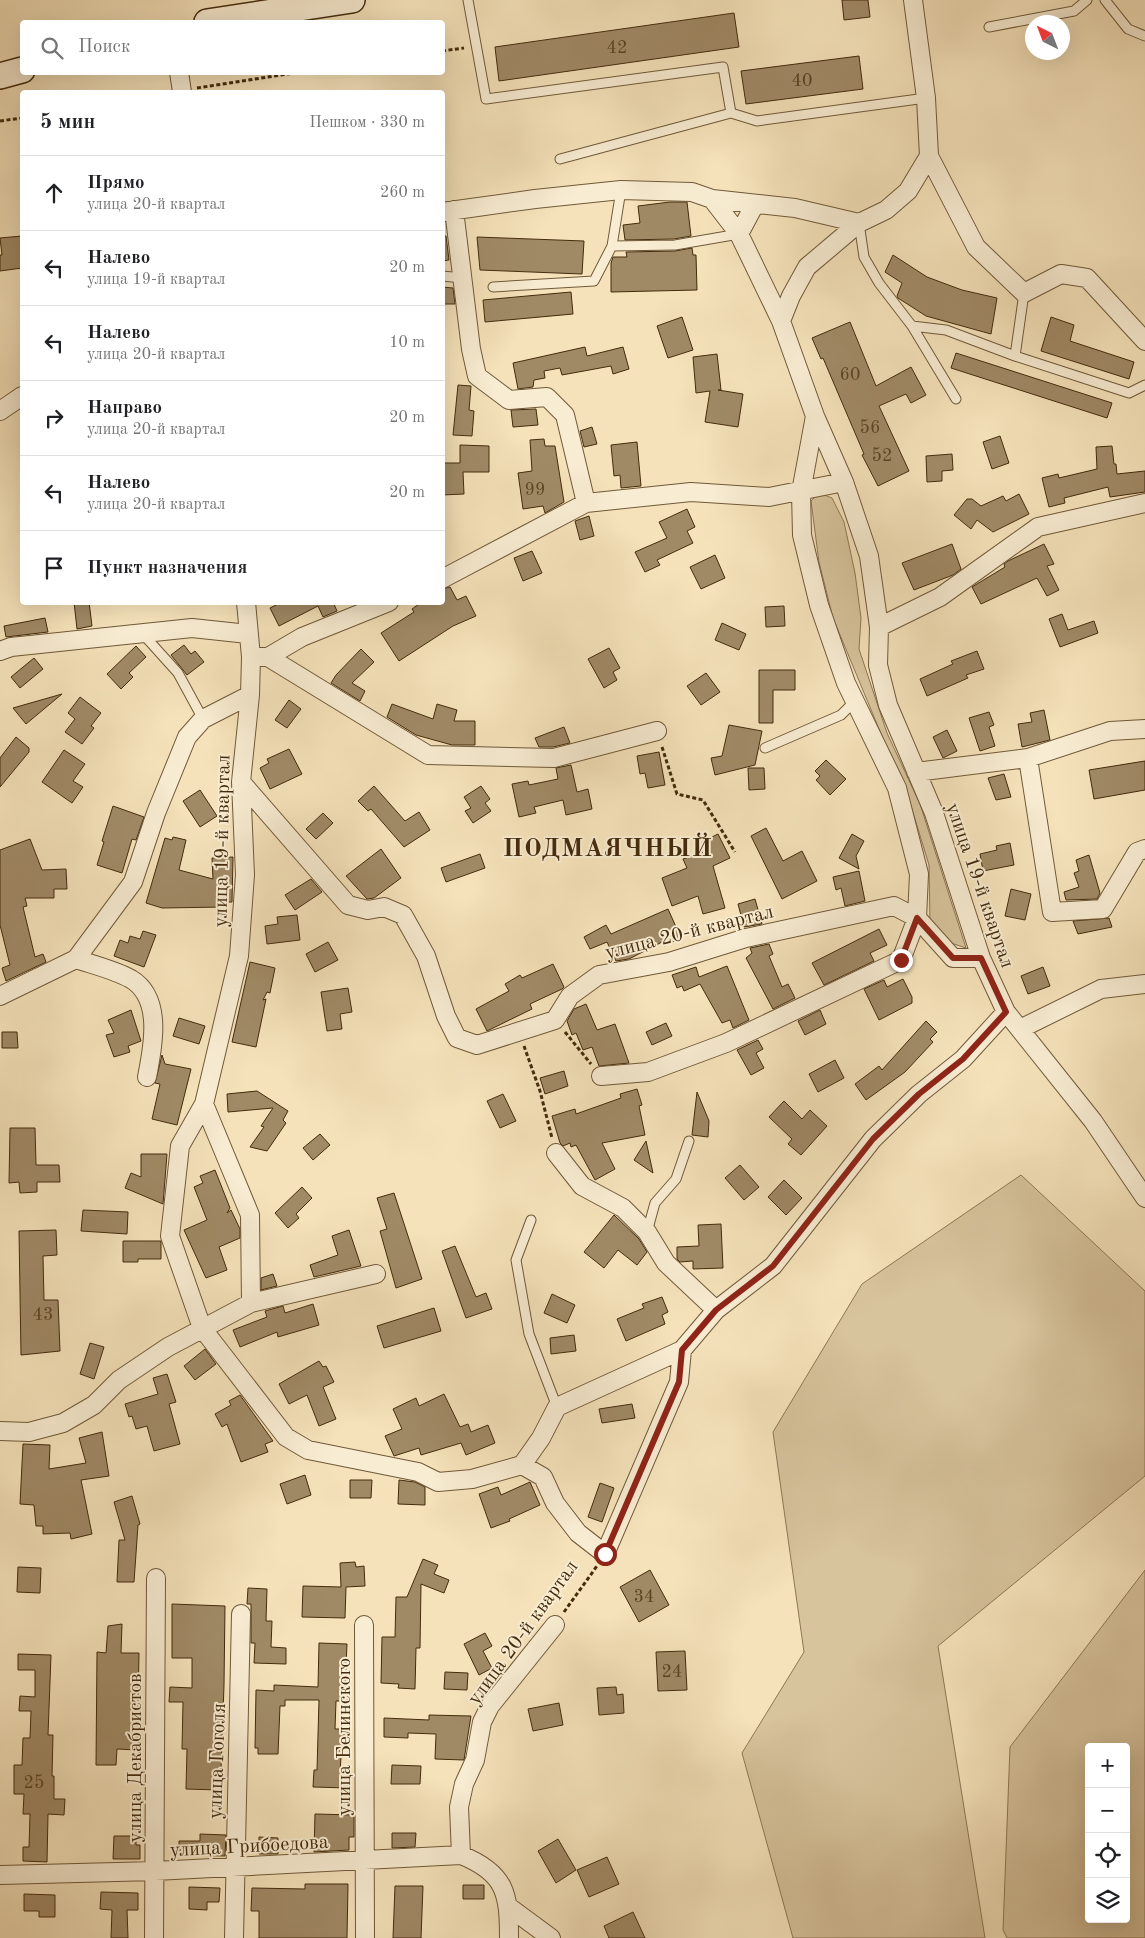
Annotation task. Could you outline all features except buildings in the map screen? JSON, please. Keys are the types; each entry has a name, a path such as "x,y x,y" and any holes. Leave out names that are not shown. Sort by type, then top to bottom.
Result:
{"street":[{"path":"221,20 352,0"},
{"path":"913,0 926,98 929,156 976,247 1024,292 1061,274 1087,278 1145,341"},
{"path":"0,76 20,71"},
{"path":"179,75 182,90"},
{"path":"781,321 791,296 807,267 859,223 886,210 908,191 929,156"},
{"path":"586,503 565,415 547,397 509,400 477,376 471,349 463,278 448,211 621,190 692,192 712,199 795,208 859,223"},
{"name":"улица 19-й квартал","path":"712,199 739,234 781,321 815,416 844,482 869,556 879,627 878,664 888,706 934,813 981,958 1006,1012 1093,1121 1145,1198"},
{"path":"739,234 755,204"},
{"path":"0,411 20,397"},
{"path":"601,1076 648,1072 726,1043 901,960 917,918 919,874 897,788 854,702 819,606 802,535 801,492 815,416"},
{"path":"445,577 586,503 691,492 769,497 844,482"},
{"path":"879,627 940,597 1038,527 1145,503"},
{"path":"0,652 10,647 192,628 248,634 246,605"},
{"path":"259,657 302,637 382,605"},
{"name":"улица 19-й квартал","path":"204,1104 239,956 245,874 241,782 250,696 259,657 248,634"},
{"path":"259,657 428,755 554,758 657,731"},
{"name":"улица 19-й квартал","path":"76,959 133,882 156,813 187,736 203,719 250,696"},
{"path":"916,772 1028,758 1110,731 1145,729"},
{"path":"1028,758 1052,912 1103,909 1138,852 1145,849"},
{"path":"241,782 348,905 368,910 384,907 403,915 426,956 446,1016 457,1038 477,1046 555,1020"},
{"name":"улица 20-й квартал","path":"555,1020 570,996 599,975 669,962 746,938 894,906 917,918 953,958 981,958"},
{"path":"0,996 76,959 132,980 145,992 152,1010 154,1043 147,1076"},
{"path":"1020,1029 1101,989 1145,984"},
{"path":"204,1104 180,1146 170,1236 202,1328 286,1437 308,1450 409,1470 438,1482 472,1479 522,1465 541,1438 557,1407 682,1350 716,1310 773,1266 873,1139 919,1094 963,1059 1006,1012"},
{"path":"204,1104 250,1215 251,1303"},
{"path":"556,1153 582,1186 623,1208 647,1232 666,1263 716,1310"},
{"path":"0,1431 29,1432 63,1423 94,1405 119,1380 202,1328 251,1303 376,1274"},
{"name":"улица 20-й квартал","path":"522,1465 544,1477 555,1503 578,1533 605,1554 679,1382 682,1350"},
{"name":"улица Декабристов","path":"154,1938 156,1578"},
{"name":"улица Гоголя","path":"234,1938 234,1867 241,1614"},
{"name":"улица 20-й квартал","path":"461,1855 459,1808 464,1784 476,1760 482,1722 490,1706 555,1624"},
{"name":"улица Белинского","path":"364,1626 365,1938"},
{"name":"улица Грибоедова","path":"0,1875 154,1871 461,1855 479,1862 494,1874 503,1888 509,1906"},
{"path":"509,1906 509,1938"},
{"path":"509,1906 551,1938"}],"lane":[{"path":"468,0 486,99 724,66 731,113"},
{"path":"990,27 1074,11 1087,0"},
{"path":"1105,0 1128,29 1145,36"},
{"path":"560,159 731,113 757,121 926,98"},
{"path":"493,287 594,280 612,246 621,190"},
{"path":"859,223 864,257 878,283 912,326 956,399"},
{"path":"612,246 675,244 739,234"},
{"path":"445,276 463,278"},
{"path":"1015,356 1024,292"},
{"path":"912,326 946,330 1015,356 1128,393 1145,385"},
{"path":"142,632 178,673 203,719"},
{"path":"765,748 841,715 854,702"},
{"path":"647,1232 655,1203 676,1178 689,1141"},
{"path":"531,1220 516,1260 529,1334 557,1407"}],"path":[{"path":"445,51 476,46"},
{"path":"188,90 281,75"},
{"path":"0,122 20,118"},
{"path":"657,731 677,794 703,800 735,852"},
{"path":"555,1020 601,1076"},
{"path":"520,1033 540,1091 556,1153"},
{"name":"улица 20-й квартал","path":"555,1624 605,1554"}],"shaded area":[{"path":"819,493 832,498 844,522 855,573 861,618 859,649 887,733 920,804 966,948 951,943 930,923 929,865 911,806 833,618 819,562 811,501"},
{"path":"1021,1175 1145,1291 1145,1476 938,1646 985,1938 793,1938 742,1753 804,1652 773,1432 862,1284"},
{"path":"1145,1570 1145,1938 1007,1938 1003,1930 1010,1747"}],"district":[{"name":"ПОДМАЯЧНЫЙ","path":"608,847"}],"route":[{"path":"605,1554 646,1463 679,1382 682,1350 716,1310 773,1266 873,1139 919,1094 963,1059 1006,1012 981,958 953,958 917,918 901,960"}]}
